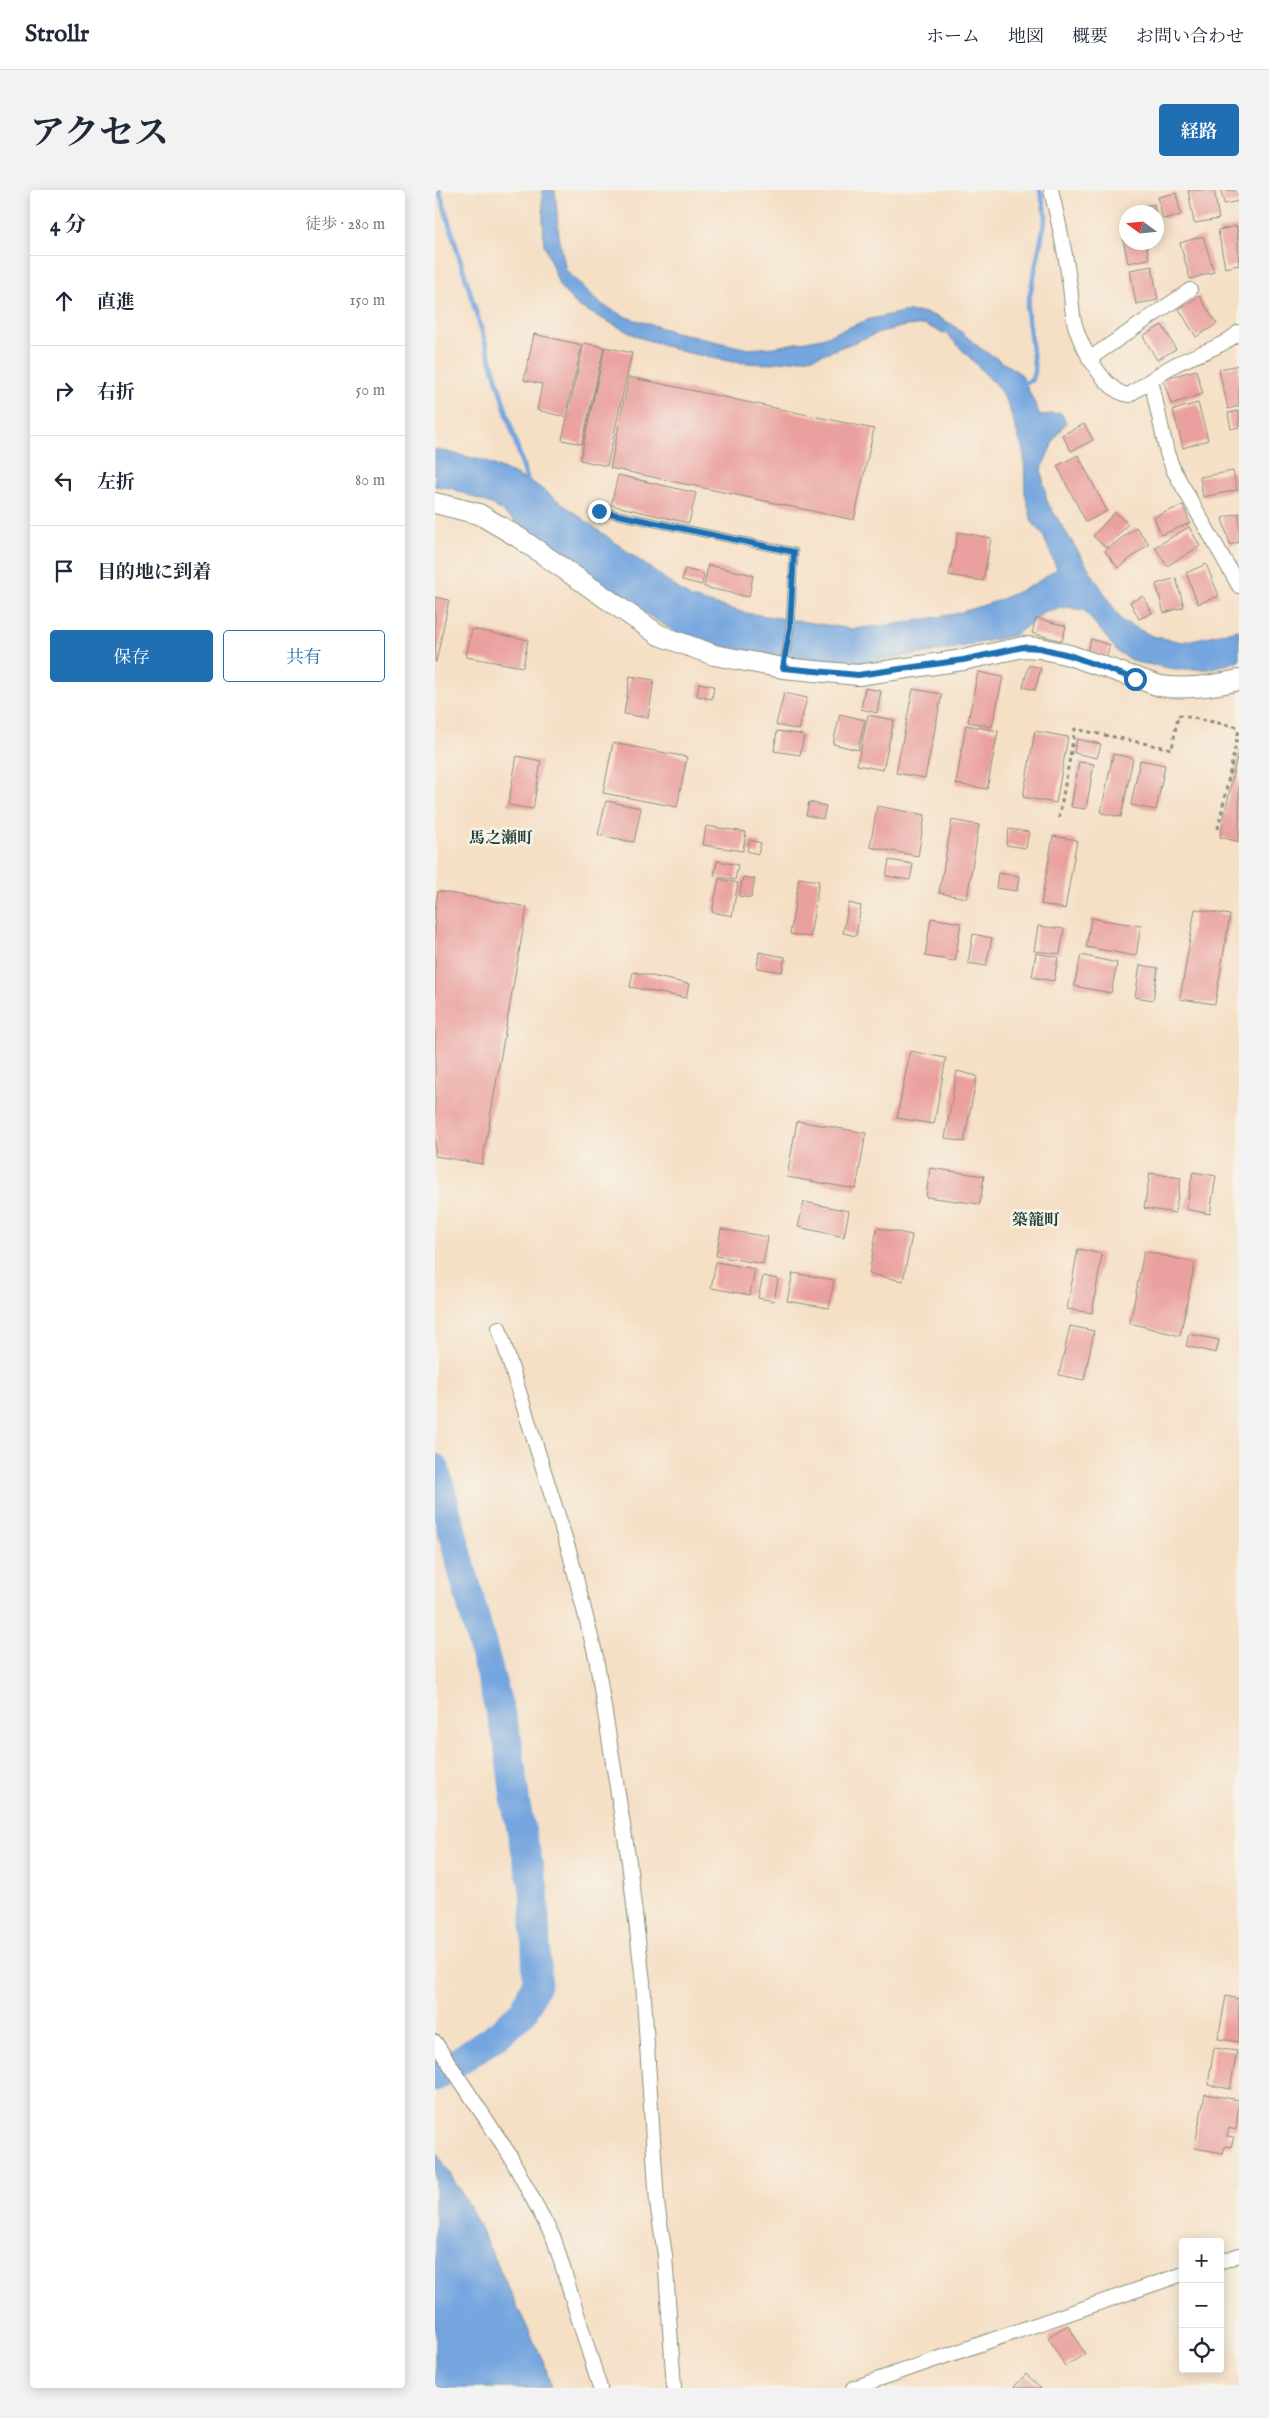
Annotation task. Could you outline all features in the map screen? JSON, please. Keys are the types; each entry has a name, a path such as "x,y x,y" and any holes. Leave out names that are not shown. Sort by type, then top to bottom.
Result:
{"street":[{"path":"1051,190 1069,280 1074,323 1083,350 1105,379 1122,394 1129,395 1175,364 1207,351 1233,338 1239,332"},
{"path":"1089,358 1190,290"},
{"path":"1151,380 1167,453 1174,471 1239,586"},
{"path":"435,503 479,514 518,537 659,635 714,656 858,675 963,660 1023,647 1040,648 1069,655 1160,686 1173,688 1210,686 1239,680"},
{"path":"499,1328 570,1554 598,1667 629,1862 643,1982 657,2203 665,2255 674,2388"},
{"path":"435,2042 509,2154 553,2238 600,2388"},
{"path":"1224,2261 1239,2255"},
{"path":"853,2388 1179,2275"}],"lane":[{"path":"599,511 794,552 790,627 784,665"}],"path":[{"path":"1059,818 1075,729 1172,750 1178,715 1239,728 1218,829"}],"water":[{"path":"542,190 555,190 559,237 566,270 601,304 626,317 675,332 748,349 775,347 822,338 870,319 903,312 922,312 938,317 953,325 980,348 1021,374 1040,415 1061,413 1066,422 1054,440 1041,469 1047,502 1121,620 1152,636 1182,642 1239,630 1239,661 1209,669 1175,669 1136,662 1118,652 1085,611 1068,607 1046,611 1015,635 951,649 846,665 747,652 680,635 621,598 493,505 451,488 435,486 435,449 485,461 535,484 691,598 746,613 852,629 897,624 955,614 997,601 1033,585 1057,569 1043,535 1032,522 1025,493 1024,454 1008,404 997,386 947,334 924,325 905,326 884,331 815,357 764,364 733,362 684,352 638,337 578,306 560,287 544,244"},
{"path":"435,2149 471,2209 545,2365 551,2388 435,2388"}],"building":[{"path":"1188,190 1214,190 1219,219 1194,223"},
{"path":"1221,190 1239,190 1239,201 1224,204"},
{"path":"1176,193 1181,215 1164,219 1164,205 1160,205 1158,197"},
{"path":"1237,226 1239,265 1225,268 1218,230"},
{"path":"1203,236 1214,272 1190,279 1180,243"},
{"path":"1125,250 1147,250 1149,259 1128,263"},
{"path":"1152,266 1158,300 1136,304 1130,270"},
{"path":"1199,296 1217,324 1196,337 1179,309"},
{"path":"1162,325 1176,349 1157,360 1143,336"},
{"path":"534,334 582,345 565,417 537,410 542,384 524,380"},
{"path":"584,343 604,347 582,444 562,440"},
{"path":"605,347 632,353 607,466 580,460"},
{"path":"1239,365 1239,406 1228,409 1219,369"},
{"path":"1196,370 1203,394 1171,404 1163,379"},
{"path":"629,377 874,429 854,520 610,468"},
{"path":"1198,403 1208,440 1183,448 1173,410"},
{"path":"1239,411 1239,427 1231,429 1228,413"},
{"path":"1084,424 1093,440 1071,451 1062,435"},
{"path":"1078,455 1107,511 1086,522 1057,466"},
{"path":"1233,471 1237,490 1203,497 1200,477"},
{"path":"618,475 696,493 689,523 611,505"},
{"path":"1183,505 1190,523 1161,535 1154,517"},
{"path":"1115,512 1128,524 1106,548 1093,536"},
{"path":"1239,513 1239,542 1230,545 1222,518"},
{"path":"1136,527 1149,544 1118,568 1105,551"},
{"path":"1189,527 1200,546 1167,566 1155,547"},
{"path":"958,532 991,538 983,581 949,575"},
{"path":"1206,564 1219,596 1198,604 1186,573"},
{"path":"708,565 753,575 749,597 704,587"},
{"path":"685,569 704,574 702,585 682,580"},
{"path":"1176,578 1184,607 1164,613 1156,584"},
{"path":"1143,596 1152,613 1139,619 1130,602"},
{"path":"435,597 449,600 436,662 435,662"},
{"path":"1036,618 1066,626 1062,641 1032,633"},
{"path":"472,629 528,640 523,667 466,657"},
{"path":"1091,639 1110,645 1106,658 1087,652"},
{"path":"1029,665 1041,668 1035,690 1023,687"},
{"path":"978,672 1003,677 992,727 968,722"},
{"path":"630,676 654,680 648,718 624,714"},
{"path":"699,683 714,686 712,699 697,696"},
{"path":"865,688 881,691 877,713 861,709"},
{"path":"913,689 942,694 925,778 896,773"},
{"path":"784,693 807,698 799,730 776,725"},
{"path":"840,714 865,720 858,750 833,744"},
{"path":"868,715 894,720 883,770 857,765"},
{"path":"966,725 998,731 987,789 956,784"},
{"path":"777,731 804,735 800,755 774,751"},
{"path":"1035,731 1068,737 1056,803 1023,797"},
{"path":"1077,739 1101,744 1097,758 1074,753"},
{"path":"613,743 687,757 677,807 603,793"},
{"path":"1239,751 1239,842 1220,837"},
{"path":"1113,754 1133,758 1121,817 1101,813"},
{"path":"517,756 541,761 533,809 508,805"},
{"path":"1140,760 1165,765 1156,810 1131,805"},
{"path":"1079,762 1094,764 1086,809 1071,807"},
{"path":"606,801 641,808 634,842 598,835"},
{"path":"809,802 826,806 823,819 806,815"},
{"path":"877,806 925,815 918,856 870,847"},
{"path":"952,820 979,825 967,898 939,893"},
{"path":"706,826 746,832 743,851 703,845"},
{"path":"1009,829 1029,832 1026,848 1006,845"},
{"path":"1053,836 1077,840 1065,909 1041,904"},
{"path":"750,840 761,843 758,854 747,851"},
{"path":"889,860 913,864 910,880 886,876"},
{"path":"717,861 738,865 735,880 714,876"},
{"path":"998,873 1019,876 1017,891 996,888"},
{"path":"743,877 755,879 751,898 739,896"},
{"path":"799,878 819,881 810,937 790,934"},
{"path":"719,879 738,883 732,916 712,912"},
{"path":"438,891 527,907 482,1164 435,1156 435,909"},
{"path":"849,903 861,906 856,936 843,933"},
{"path":"1195,909 1230,915 1215,1004 1180,999"},
{"path":"931,918 961,923 955,961 925,956"},
{"path":"1091,918 1141,926 1136,956 1086,947"},
{"path":"1038,926 1064,929 1060,954 1034,951"},
{"path":"973,934 992,938 986,966 968,963"},
{"path":"759,952 785,957 782,972 757,968"},
{"path":"1036,953 1058,957 1054,981 1032,977"},
{"path":"1081,955 1117,963 1111,993 1074,986"},
{"path":"1140,965 1158,968 1153,1000 1135,997"},
{"path":"633,972 689,984 686,998 630,987"},
{"path":"910,1051 946,1058 934,1124 897,1118"},
{"path":"957,1071 977,1076 964,1142 945,1138"},
{"path":"797,1121 866,1133 856,1189 787,1177"},
{"path":"930,1168 984,1176 980,1204 926,1197"},
{"path":"1193,1172 1216,1176 1210,1214 1186,1209"},
{"path":"1150,1173 1181,1178 1175,1213 1144,1208"},
{"path":"804,1202 849,1211 844,1237 798,1227"},
{"path":"877,1228 912,1235 903,1281 869,1274"},
{"path":"721,1229 768,1237 763,1264 716,1256"},
{"path":"1078,1249 1102,1254 1092,1313 1067,1309"},
{"path":"1144,1251 1195,1263 1180,1336 1130,1323"},
{"path":"716,1262 755,1269 750,1295 711,1288"},
{"path":"793,1273 834,1280 829,1308 787,1301"},
{"path":"763,1276 778,1279 774,1301 758,1298"},
{"path":"1070,1326 1094,1331 1084,1380 1059,1375"},
{"path":"1189,1334 1219,1340 1216,1353 1186,1346"},
{"path":"1226,1996 1239,1999 1239,2042 1218,2039"},
{"path":"1214,2048 1237,2051 1230,2089 1208,2085"},
{"path":"1205,2094 1239,2100 1236,2130 1229,2128 1227,2136 1234,2137 1231,2147 1225,2146 1223,2153 1194,2148"},
{"path":"1068,2325 1085,2354 1065,2366 1048,2337"},
{"path":"1026,2374 1041,2388 1013,2388"}],"waterway":[{"path":"439,190 529,486"},
{"path":"1020,386 1032,380 1035,371 1027,309 1046,216 1040,190"},
{"path":"435,1468 508,1742 516,1806 534,1889 537,1981 524,2011 500,2033 435,2077"}],"district":[{"name":"馬之瀬町","path":"501,837"},
{"name":"築籠町","path":"1036,1219"}],"route":[{"path":"599,511 794,552 790,627 783,668 858,675 963,660 1023,647 1040,648 1069,655 1135,679"}]}
